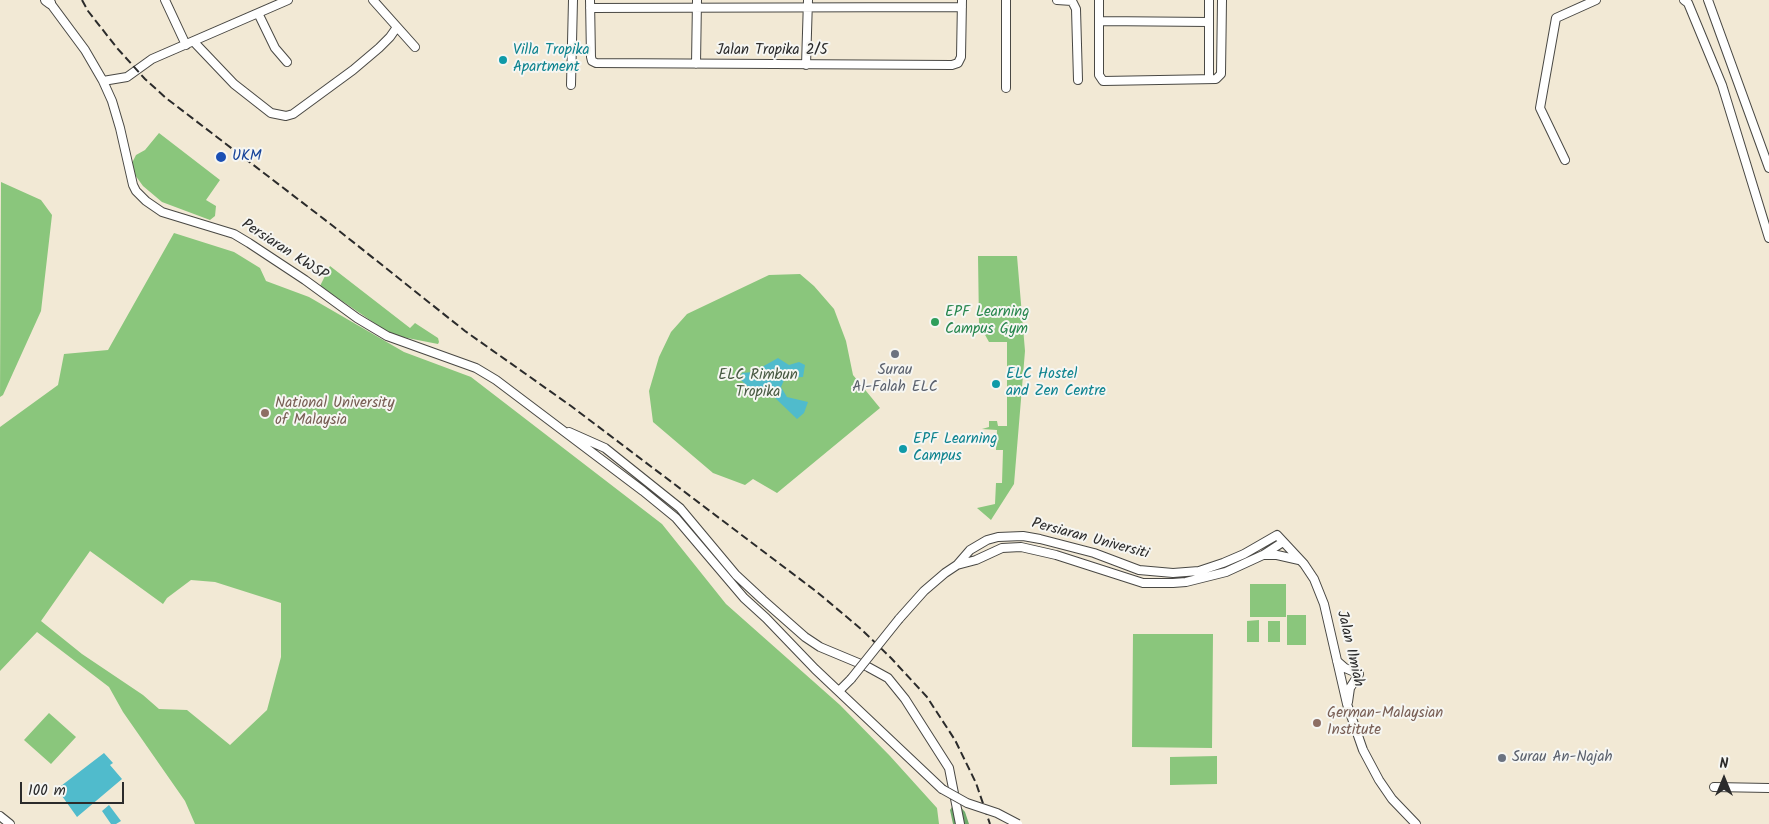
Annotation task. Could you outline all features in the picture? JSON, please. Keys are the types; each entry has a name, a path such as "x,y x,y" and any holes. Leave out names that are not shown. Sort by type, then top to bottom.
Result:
{"street":[{"path":"165,0 190,44 234,84 271,113 286,116 293,114 353,70 379,48 397,27"},
{"path":"103,81 127,77 135,73 147,62 288,0"},
{"path":"373,0 415,48"},
{"path":"571,85 573,0"},
{"path":"1006,0 1006,88"},
{"path":"1057,0 1072,1 1076,9 1078,80"},
{"path":"1099,0 1099,75 1104,81 1216,79 1221,74 1222,0"},
{"path":"1209,0 1209,79"},
{"path":"1565,160 1540,108 1556,18 1596,0"},
{"path":"1684,0 1688,3 1722,85 1769,238"},
{"path":"1708,0 1769,168"},
{"name":"Persiaran KWSP","path":"48,1 84,50 103,81 112,101 120,128 132,180 136,191 146,201 162,212 234,234 305,280 357,318 387,336 480,369 643,491 676,518 744,598 815,669 942,789 967,803 1018,824"},
{"path":"590,4 962,3"},
{"name":"Jalan Tropika 2/5","path":"590,4 591,57 592,61 596,63 952,65 958,63 961,57 962,3"},
{"path":"696,64 697,4"},
{"path":"806,65 808,4"},
{"path":"258,13 275,48 287,62"},
{"path":"1099,21 1209,22"},
{"path":"562,430 605,448 680,508 736,575 805,637 820,647 868,667 888,678 906,699 949,768 960,824"},
{"name":"Persiaran Universiti","path":"839,691 916,600 945,573 957,565 978,544 1011,535 1040,538 1094,553 1139,570 1174,573 1211,568 1244,554 1277,535"},
{"name":"Jalan Ilmiah","path":"1277,535 1314,579 1324,604 1347,704 1363,750 1379,780 1392,799 1416,824"},
{"name":"Persiaran Universiti","path":"957,565 976,560 1002,548 1021,547 1089,564 1135,581 1153,583 1186,582 1226,572 1263,555 1283,542"},
{"path":"1263,555 1277,555 1299,560"},
{"path":"1337,661 1358,674 1350,688 1347,704"},
{"path":"1714,787 1769,788"},
{"path":"0,816 10,824"}],"green space":[{"path":"159,133 220,180 206,200 216,206 215,216 210,220 162,202 143,186 135,175 132,163 136,155 145,150"},
{"path":"1,182 41,200 52,215 41,311 3,395 0,397"},
{"name":"National University of Malaysia","path":"174,233 234,252 260,268 266,281 309,297 404,352 471,377 662,524 726,604 840,705 890,756 937,808 939,824 195,824 185,801 123,712 109,687 37,632 0,671 0,427 58,385 64,354 108,350","holes":["90,551 163,604 167,598 191,580 215,582 281,603 281,657 267,710 230,745 187,710 159,709 143,695 82,654 41,621"]},
{"path":"978,256 1017,256 1025,351 1014,484 991,520 977,508 995,504 996,483 1002,483 1003,450 996,450 997,430 982,429 989,427 989,421 997,421 998,426 1007,426 1007,342 989,342 979,324"},
{"path":"330,266 410,328 415,323 438,338 438,344 392,335 320,286"},
{"name":"ELC Rimbun Tropika","path":"800,274 814,286 834,309 846,341 853,375 880,408 777,493 753,479 745,485 713,473 653,422 649,391 659,357 671,332 687,314 769,275"},
{"path":"1250,584 1286,584 1286,617 1250,617"},
{"path":"1287,615 1306,615 1306,645 1287,645"},
{"path":"1259,620 1259,642 1247,642 1247,621"},
{"path":"1268,621 1280,621 1280,642 1268,642"},
{"path":"1133,634 1213,634 1212,748 1132,747"},
{"path":"49,713 76,737 51,764 24,740"},
{"path":"1217,756 1217,784 1170,785 1170,757"},
{"path":"960,806 965,812 969,824 953,824 950,810 952,807"}],"water":[{"path":"778,358 789,365 799,362 805,365 803,377 785,378 781,387 787,397 808,402 804,413 797,419 771,394 747,386 740,379 742,373 753,372"},
{"path":"104,753 113,763 110,765 122,779 77,817 57,789"},
{"path":"109,805 121,821 116,824 111,824 102,811"}],"railway":[{"path":"82,0 88,11 117,48 145,79 166,98 333,226 465,331 571,406 817,592 861,629 927,697 955,740 976,783 990,824"}],"place":[{"name":"Villa Tropika Apartment","path":"503,60"},
{"name":"UKM","path":"221,157"},
{"name":"EPF Learning Campus Gym","path":"935,322"},
{"name":"Surau Al-Falah ELC","path":"895,354"},
{"name":"ELC Hostel and Zen Centre","path":"996,384"},
{"name":"National University of Malaysia","path":"265,413"},
{"name":"EPF Learning Campus","path":"903,449"},
{"name":"German-Malaysian Institute","path":"1317,723"},
{"name":"Surau An-Najah","path":"1502,758"}]}
